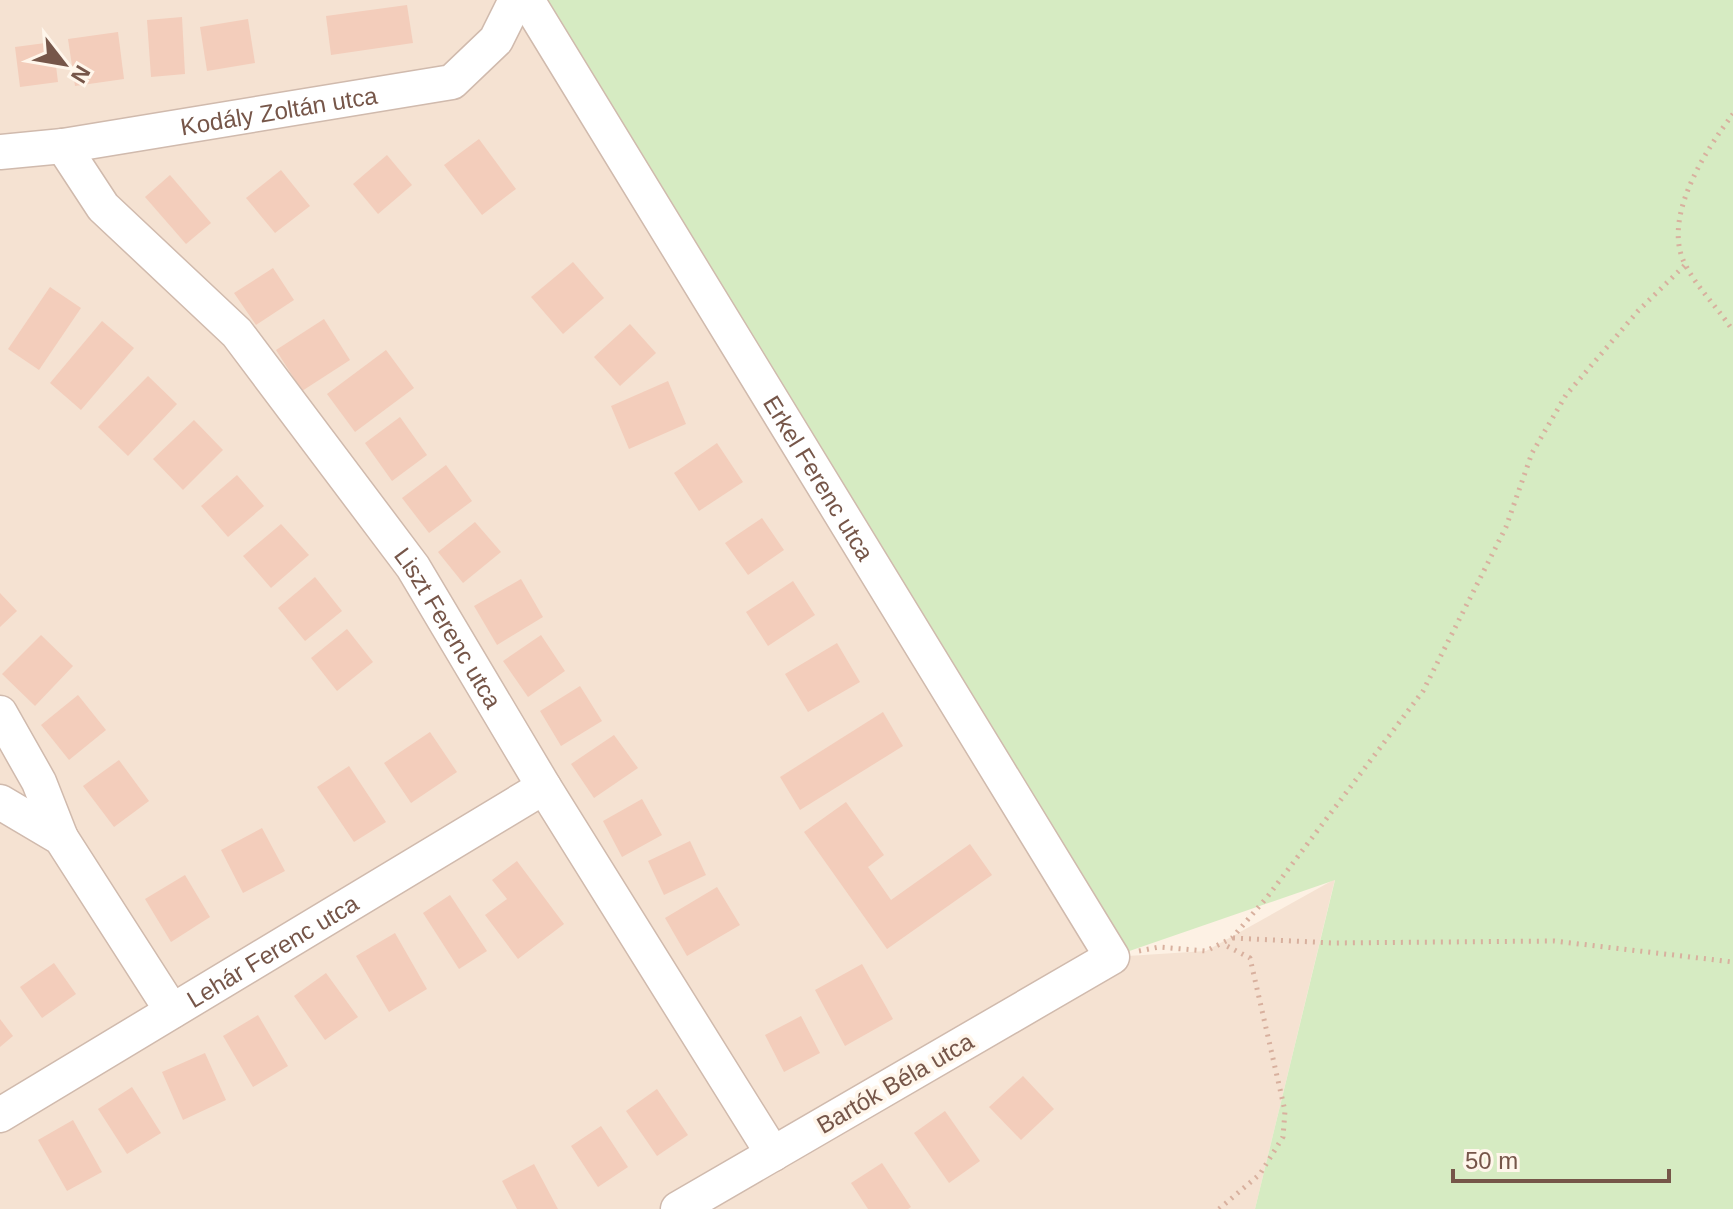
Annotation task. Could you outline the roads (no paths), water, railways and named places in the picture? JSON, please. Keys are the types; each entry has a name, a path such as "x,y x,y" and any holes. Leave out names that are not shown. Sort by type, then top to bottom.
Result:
{"street":[{"name":"Kodály Zoltán utca","path":"0,152 63,146 452,82 496,40 516,0"},
{"name":"Erkel Ferenc utca","path":"527,0 1112,957"},
{"name":"Liszt Ferenc utca","path":"63,146 103,207 237,333 413,567 544,787 773,1154"},
{"path":"0,713 39,782 61,838 172,1011"},
{"name":"Lehár Ferenc utca","path":"0,1115 544,787"},
{"path":"0,802 61,838"},
{"name":"Bartók Béla utca","path":"678,1209 1112,957"}]}
